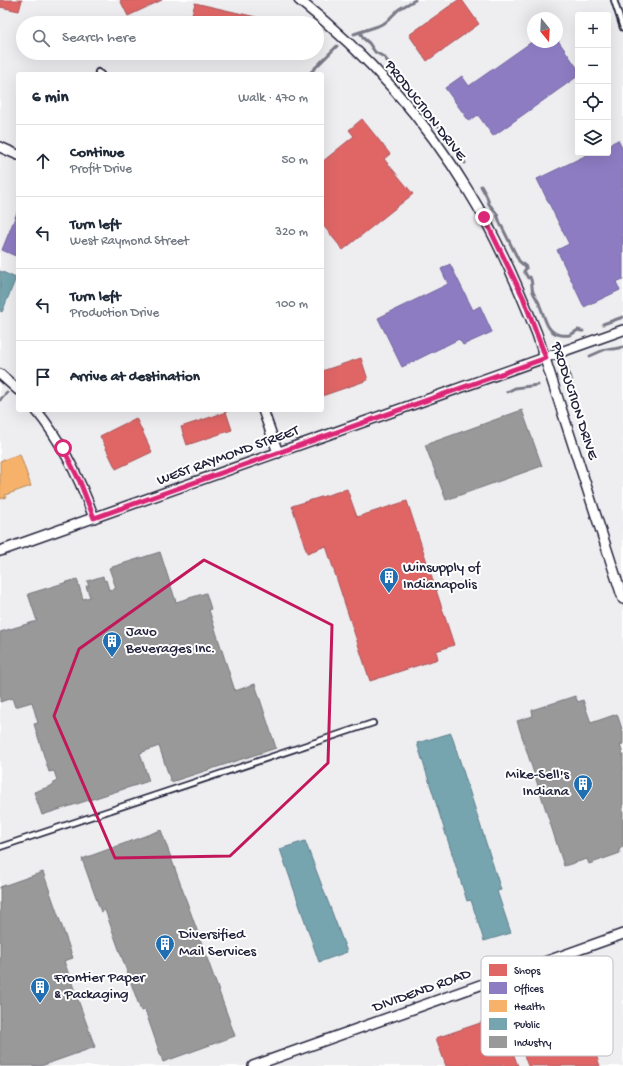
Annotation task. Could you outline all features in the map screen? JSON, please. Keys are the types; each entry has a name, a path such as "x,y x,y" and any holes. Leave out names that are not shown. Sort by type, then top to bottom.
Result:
{"street":[{"name":"PRODUCTION DRIVE","path":"300,0 319,16"},
{"name":"PRODUCTION DRIVE","path":"324,20 370,64 424,127 444,153 469,191 487,223 523,297 546,358 623,599"},
{"path":"0,147 16,154"},
{"name":"WEST RAYMOND STREET","path":"0,552 623,330"},
{"path":"0,374 16,388"},
{"path":"38,412 56,436 73,466 94,518"},
{"path":"264,412 278,453"},
{"name":"DIVIDEND ROAD","path":"561,956 623,934"},
{"name":"DIVIDEND ROAD","path":"253,1066 481,985"}],"lane":[{"path":"614,0 623,28"},
{"path":"0,846 373,723"}],"highlighted area":[{"path":"204,560 332,625 328,763 230,856 115,858 54,716 79,649"}],"shaded area":[{"path":"0,0 623,0 623,1066 0,1066"}],"building: Shops":[{"path":"0,0 22,0 19,11 0,7"},
{"path":"120,0 162,0 128,16"},
{"path":"458,0 462,0 479,24 427,61 409,35"},
{"path":"195,3 252,16 192,16"},
{"path":"362,119 390,154 384,159 413,194 343,250 324,226 324,160 354,136 349,130"},
{"path":"361,358 368,380 324,395 324,370"},
{"path":"226,412 232,430 187,445 181,427"},
{"path":"136,418 152,452 116,469 100,436"},
{"name":"Winsupply of Indianapolis","path":"347,489 357,517 407,501 454,645 436,651 438,659 370,681 326,546 307,553 292,506"},
{"path":"481,1023 481,1056 514,1056 518,1066 446,1066 436,1038"},
{"path":"524,1056 596,1056 600,1066 528,1066"}],"building: Offices":[{"path":"527,45 527,48 563,48 575,65 575,78 493,136 478,115 469,121 445,88 462,76 469,86"},
{"path":"618,140 623,150 623,279 616,282 620,290 584,307 557,250 569,244 537,179 585,156 611,156 611,144"},
{"path":"16,215 16,256 2,250"},
{"path":"450,264 473,310 480,306 492,332 463,345 459,339 402,367 378,318 448,284 441,269"}],"building: Health":[{"path":"20,454 31,486 5,495 6,497 0,499 0,461"}],"building: Public":[{"path":"0,271 16,278 2,312 0,311"},
{"path":"451,733 501,890 497,891 511,933 484,941 471,900 467,901 417,743"},
{"path":"305,841 347,952 319,962 280,849"}],"building: Industry":[{"path":"522,410 542,466 446,500 425,445"},
{"name":"Javo Beverages Inc.","path":"160,552 176,602 206,593 211,609 209,610 235,691 255,684 276,748 171,782 159,746 140,753 149,781 42,815 34,792 51,786 57,780 54,771 49,772 34,724 38,723 32,702 15,707 12,698 0,702 0,632 37,621 28,594 77,579 83,599 90,597 86,586 89,586 87,581 103,576 109,590 116,588 109,568"},
{"name":"Mike-Sell's Indiana","path":"575,696 578,702 583,700 591,723 617,714 623,732 623,744 620,745 623,754 623,847 619,849 620,853 589,864 587,859 564,866 517,721 533,716 532,710"},
{"name":"Diversified Mail Services","path":"161,830 235,1036 163,1062 145,1010 141,1011 105,910 101,912 82,859"},
{"name":"Frontier Paper & Packaging","path":"43,872 73,958 64,961 95,1047 41,1066 0,1066 0,887"}],"waterway":[{"path":"354,34 386,22 399,9 415,0"},
{"path":"360,32 375,52 384,57 396,72"},
{"path":"324,59 337,46"},
{"path":"311,72 323,60"},
{"path":"410,88 415,96 424,105 465,163"},
{"path":"481,186 489,204 497,214 519,261 526,267 524,271 528,278 530,277 531,279 533,292 539,302 549,328 556,334 561,335 570,335 578,330 583,331"},
{"path":"603,324 623,317"},
{"path":"590,356 606,349 623,347"},
{"path":"568,368 567,370 571,378 572,387"},
{"path":"507,392 515,388 538,385"},
{"path":"0,400 7,393"}],"place":[{"name":"Winsupply of Indianapolis","path":"389,594"},
{"name":"Javo Beverages Inc.","path":"112,658"},
{"name":"Mike-Sell's Indiana","path":"583,801"},
{"name":"Diversified Mail Services","path":"165,961"},
{"name":"Frontier Paper & Packaging","path":"40,1004"}],"route":[{"path":"63,448 73,466 94,518 546,358 523,297 484,217"}]}
